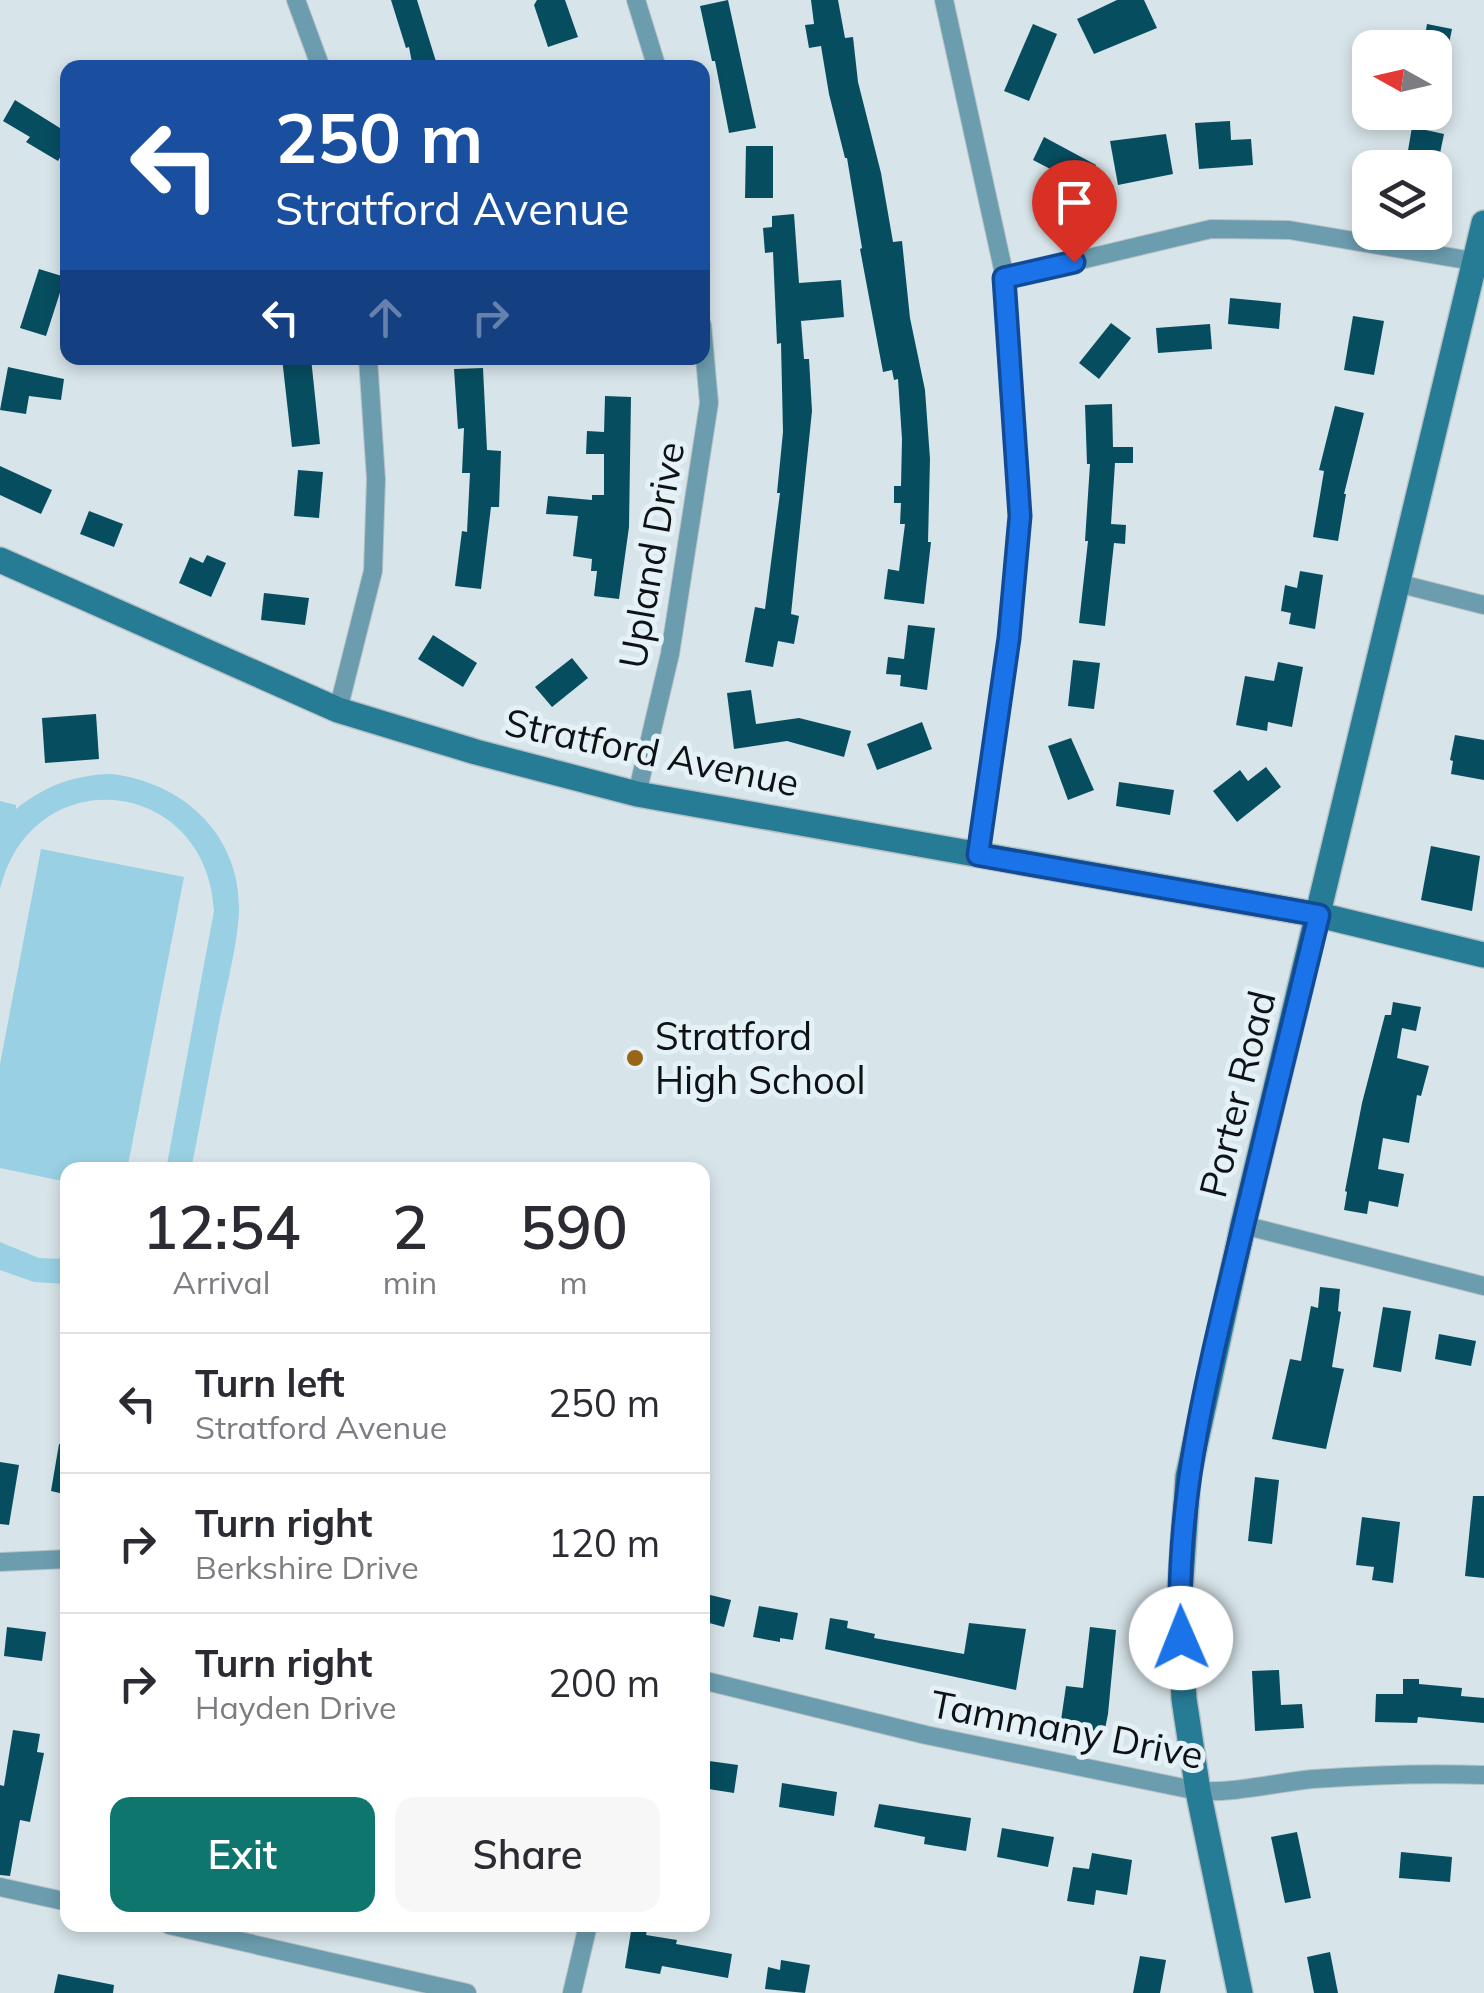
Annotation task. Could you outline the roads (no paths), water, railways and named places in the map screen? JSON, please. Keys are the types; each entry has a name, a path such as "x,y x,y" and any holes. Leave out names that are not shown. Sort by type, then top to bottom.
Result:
{"street":[{"path":"296,0 318,60"},
{"path":"636,0 655,60"},
{"path":"944,0 1004,278 1020,516 1009,638 978,855"},
{"name":"Porter Road","path":"1240,1993 1198,1791 1184,1699 1179,1608 1188,1477 1397,583 1480,262 1484,223"},
{"path":"1004,278 1212,229 1289,230 1480,262"},
{"path":"338,710 373,571 376,479 368,365"},
{"name":"Upland Drive","path":"637,794 670,654 709,403 706,365"},
{"name":"Stratford Avenue","path":"0,560 338,710 476,752 637,794 1319,915 1484,956"},
{"path":"1397,583 1484,605"},
{"path":"1244,1225 1484,1286"},
{"path":"0,1562 60,1560"},
{"name":"Tammany Drive","path":"710,1682 926,1734 1198,1791 1414,1773 1484,1775"},
{"path":"0,1887 60,1900"},
{"path":"199,1932 468,1993"},
{"path":"572,1993 586,1932"}],"place":[{"name":"Stratford High School","path":"635,1058"}]}
